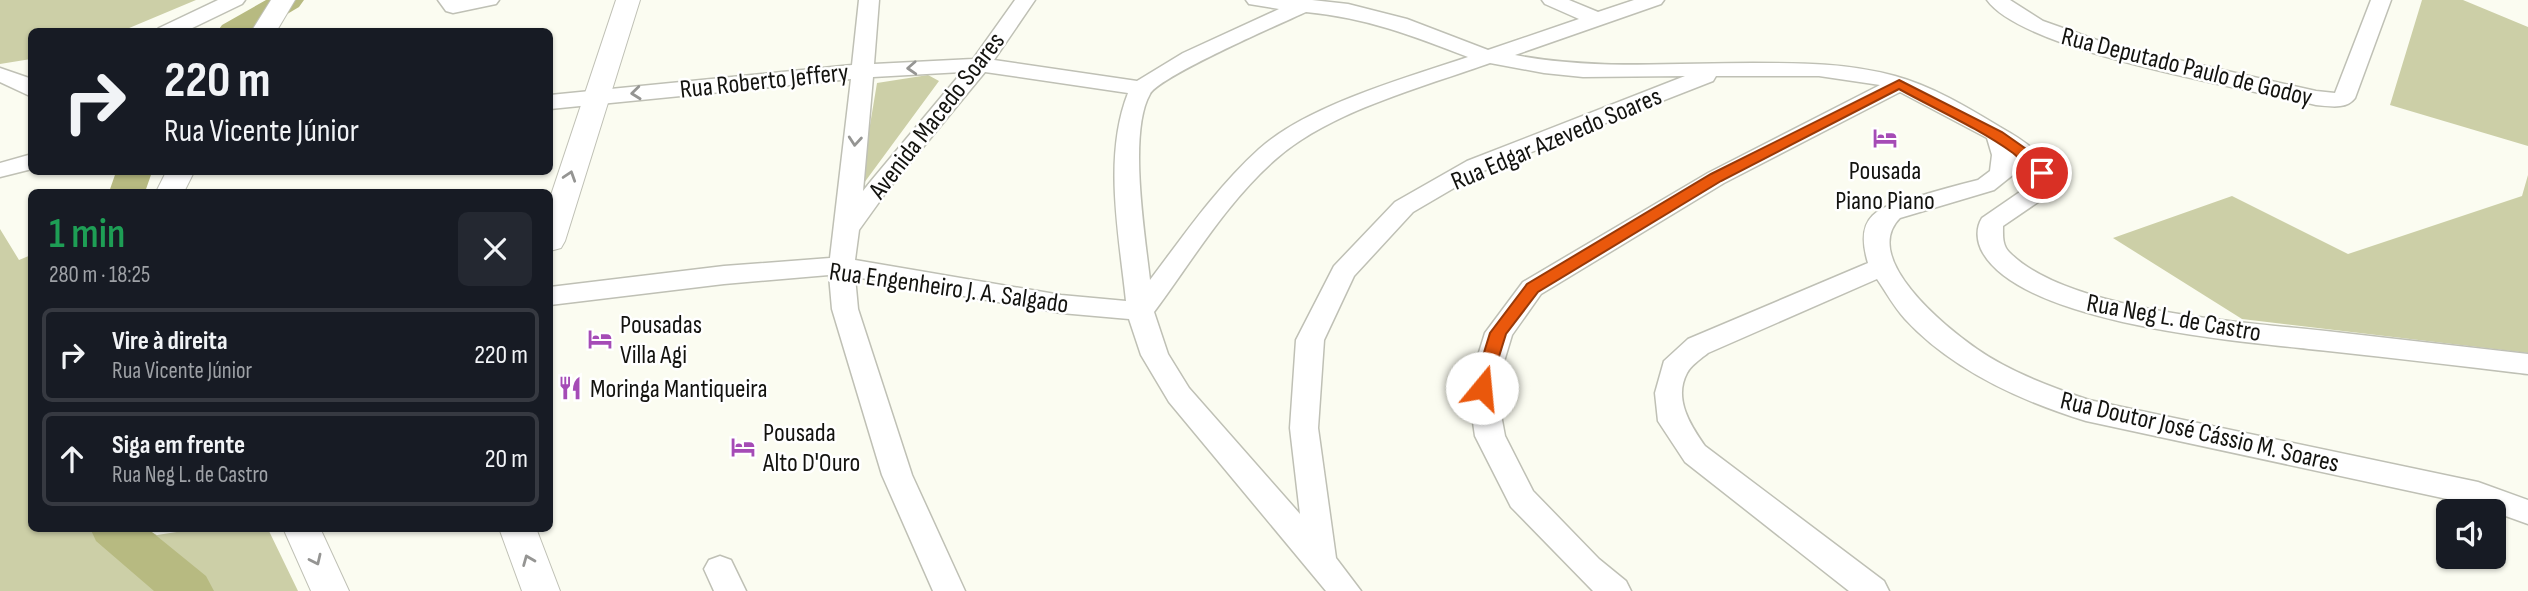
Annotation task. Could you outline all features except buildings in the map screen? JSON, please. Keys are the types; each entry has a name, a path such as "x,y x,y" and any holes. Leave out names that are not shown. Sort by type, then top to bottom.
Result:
{"street":[{"path":"175,28 235,0"},
{"path":"448,0 453,7 489,0"},
{"path":"553,231 628,0"},
{"path":"869,0 847,230 841,266 845,309 897,475 949,591"},
{"name":"Avenida Macedo Soares","path":"847,230 879,186 980,65 1025,0"},
{"name":"Rua Neg L. de Castro","path":"1256,0 1348,10 1400,23 1485,56 1544,67 1583,70 1718,71 1819,69 1852,73 1899,84 1997,135 2031,159 2042,173 2042,187 2029,200 2004,211 1991,224 1990,240 1999,257 2029,278 2072,299 2126,313 2253,332 2528,364"},
{"path":"1552,0 1596,19"},
{"path":"1140,311 1228,196 1269,153 1305,129 1372,97 1654,0"},
{"name":"Rua Deputado Paulo de Godoy","path":"1997,0 2017,17 2051,34 2090,46 2316,99 2339,100 2344,97 2381,0"},
{"path":"1304,4 1191,58 1141,88 1131,114 1127,187 1140,311 1155,355 1179,395 1346,591"},
{"name":"Rua Roberto Jeffery","path":"553,102 861,71 980,65 1141,88"},
{"name":"Rua Edgar Azevedo Soares","path":"1321,561 1304,428 1310,340 1343,272 1404,207 1475,166 1718,71"},
{"path":"0,75 28,85"},
{"path":"1615,591 1588,568 1522,499 1490,436 1482,388 1499,333 1532,288 1716,178 1899,84"},
{"name":"Rua Doutor José Cássio M. Soares","path":"1997,135 2004,155 2002,174 1986,185 1891,212 1878,225 1875,245 1882,267 1914,312 1959,349 2037,393 2086,410 2478,494 2528,512"},
{"path":"0,170 28,162"},
{"path":"851,183 868,187 879,186"},
{"name":"Rua Engenheiro J. A. Salgado","path":"553,296 724,275 841,266 1060,304 1140,311"},
{"path":"1873,591 1695,454 1672,421 1669,393 1674,368 1698,346 1882,267"},
{"path":"303,532 330,591"},
{"path":"519,532 541,591"}],"green space":[{"path":"0,0 196,0 129,28 28,28 28,59 0,64"},
{"path":"2422,0 2463,0 2528,27 2528,146 2390,105"},
{"path":"928,75 939,81 864,183 861,179 877,83"},
{"path":"2528,175 2528,353 2242,319 2113,238 2232,196 2348,254 2522,196"},
{"path":"0,229 19,260 28,256 28,532 151,532 157,535 177,532 269,532 298,591 0,591"}],"waterway":[{"path":"240,28 288,0"},
{"path":"128,189 133,175"},
{"path":"118,532 189,591"}],"place":[{"name":"Pousada Piano Piano","path":"1885,138"},
{"name":"Pousadas Villa Agi","path":"600,339"},
{"name":"Moringa Mantiqueira","path":"570,388"},
{"name":"Pousada Alto D'Ouro","path":"743,447"}],"route":[{"path":"1482,388 1499,333 1532,288 1716,178 1899,84 1997,135 2031,159 2042,173"}]}
